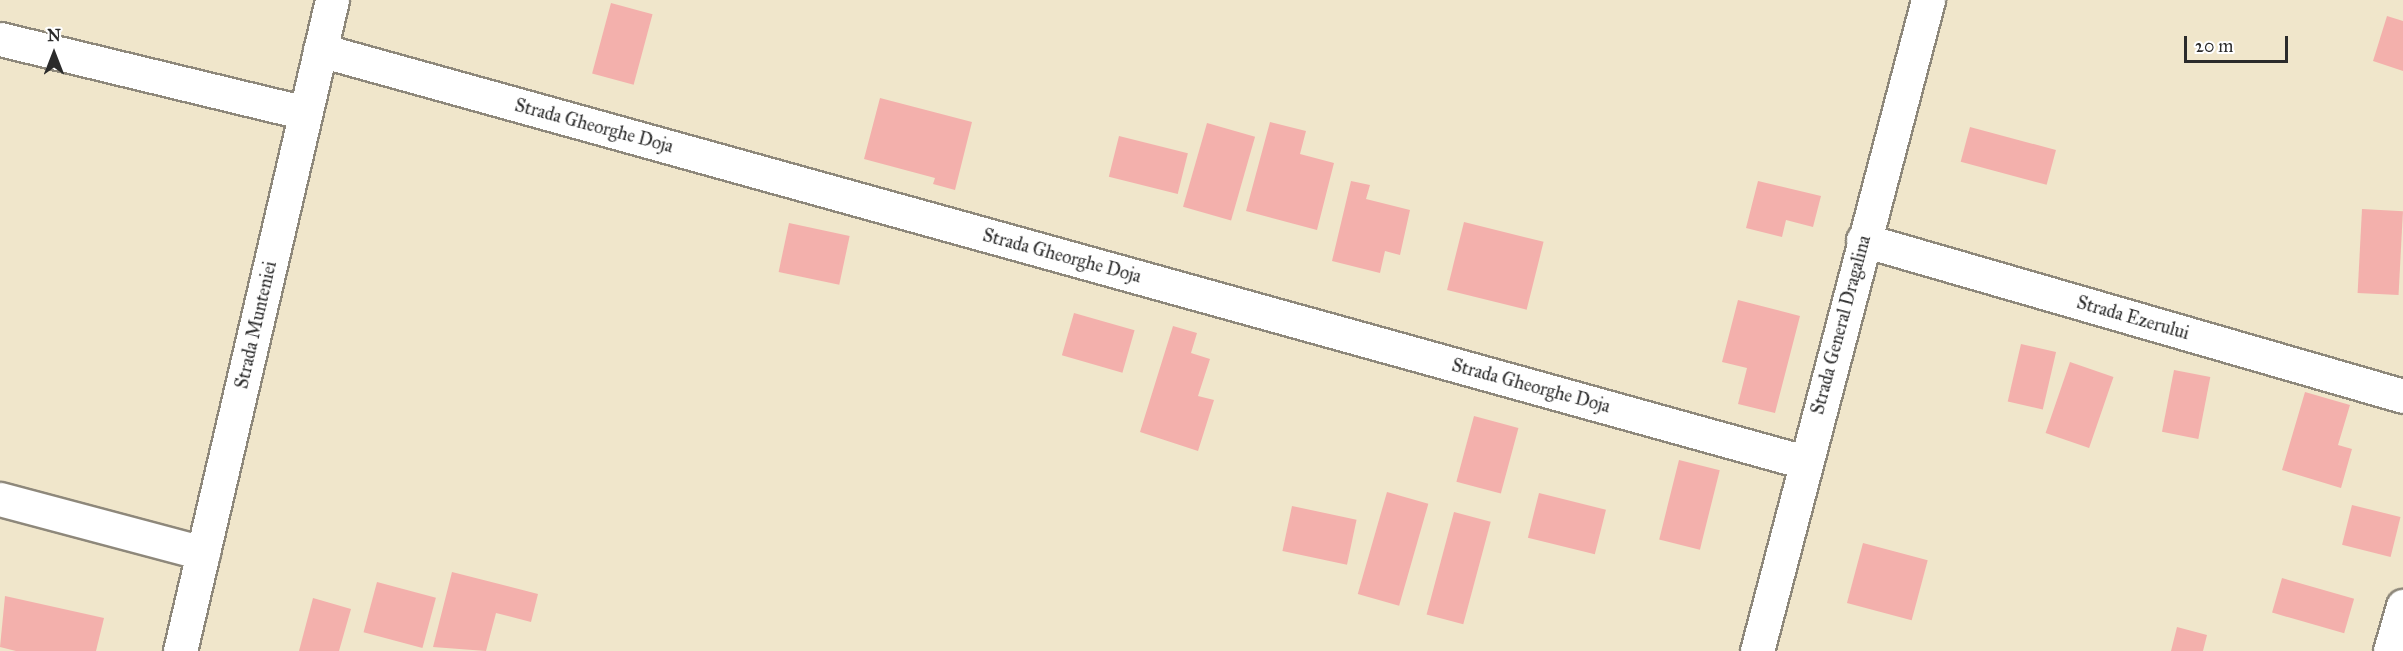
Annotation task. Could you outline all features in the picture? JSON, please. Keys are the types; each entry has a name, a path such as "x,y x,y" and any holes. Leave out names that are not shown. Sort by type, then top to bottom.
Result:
{"street":[{"name":"Strada Munteniei","path":"180,651 332,0"},
{"name":"Strada General Dragalina","path":"1757,651 1863,240 1928,0"},
{"path":"0,39 305,113"},
{"name":"Strada Gheorghe Doja","path":"320,50 1805,462"},
{"name":"Strada Ezerului","path":"1863,240 2403,396"},
{"path":"0,500 203,553"},
{"path":"2390,651 2403,606"}],"building":[{"path":"611,3 653,14 634,85 592,74"},
{"path":"2387,16 2403,21 2403,71 2373,61"},
{"path":"880,98 972,122 955,190 933,184 935,178 864,159"},
{"path":"1270,122 1306,131 1300,154 1334,163 1317,230 1246,211"},
{"path":"1207,123 1255,137 1231,220 1183,207"},
{"path":"1970,127 2056,150 2047,185 1961,162"},
{"path":"1119,136 1188,153 1178,194 1109,177"},
{"path":"1351,181 1370,185 1366,199 1410,210 1400,255 1385,251 1380,273 1332,261"},
{"path":"1758,181 1821,196 1813,227 1786,220 1782,237 1746,228"},
{"path":"2362,209 2403,211 2399,295 2358,293"},
{"path":"1464,222 1544,242 1527,310 1447,290"},
{"path":"789,223 850,236 839,285 779,272"},
{"path":"1738,300 1800,316 1775,413 1738,404 1747,368 1722,362"},
{"path":"1074,313 1135,330 1122,373 1062,355"},
{"path":"1173,326 1197,333 1191,353 1210,359 1198,396 1214,400 1198,451 1140,432"},
{"path":"2021,344 2056,352 2043,410 2008,401"},
{"path":"2070,362 2113,377 2089,448 2046,433"},
{"path":"2174,370 2210,377 2198,439 2162,432"},
{"path":"2305,392 2350,405 2338,445 2352,449 2341,488 2282,470"},
{"path":"1474,416 1518,428 1501,494 1456,482"},
{"path":"1679,460 1720,470 1700,550 1659,540"},
{"path":"1387,492 1428,504 1399,606 1358,594"},
{"path":"1539,493 1606,510 1595,554 1528,538"},
{"path":"2352,505 2401,517 2391,557 2342,545"},
{"path":"1292,506 1357,520 1347,565 1282,551"},
{"path":"1454,512 1491,522 1463,624 1427,614"},
{"path":"1863,543 1928,560 1912,620 1847,603"},
{"path":"452,572 538,594 531,622 496,613 486,651 433,647"},
{"path":"2282,578 2354,599 2344,633 2272,613"},
{"path":"377,582 436,598 422,648 364,632"},
{"path":"5,596 104,618 96,651 16,651 0,647"},
{"path":"313,598 351,609 339,651 299,651"},
{"path":"2177,627 2207,635 2203,651 2171,651"}]}
